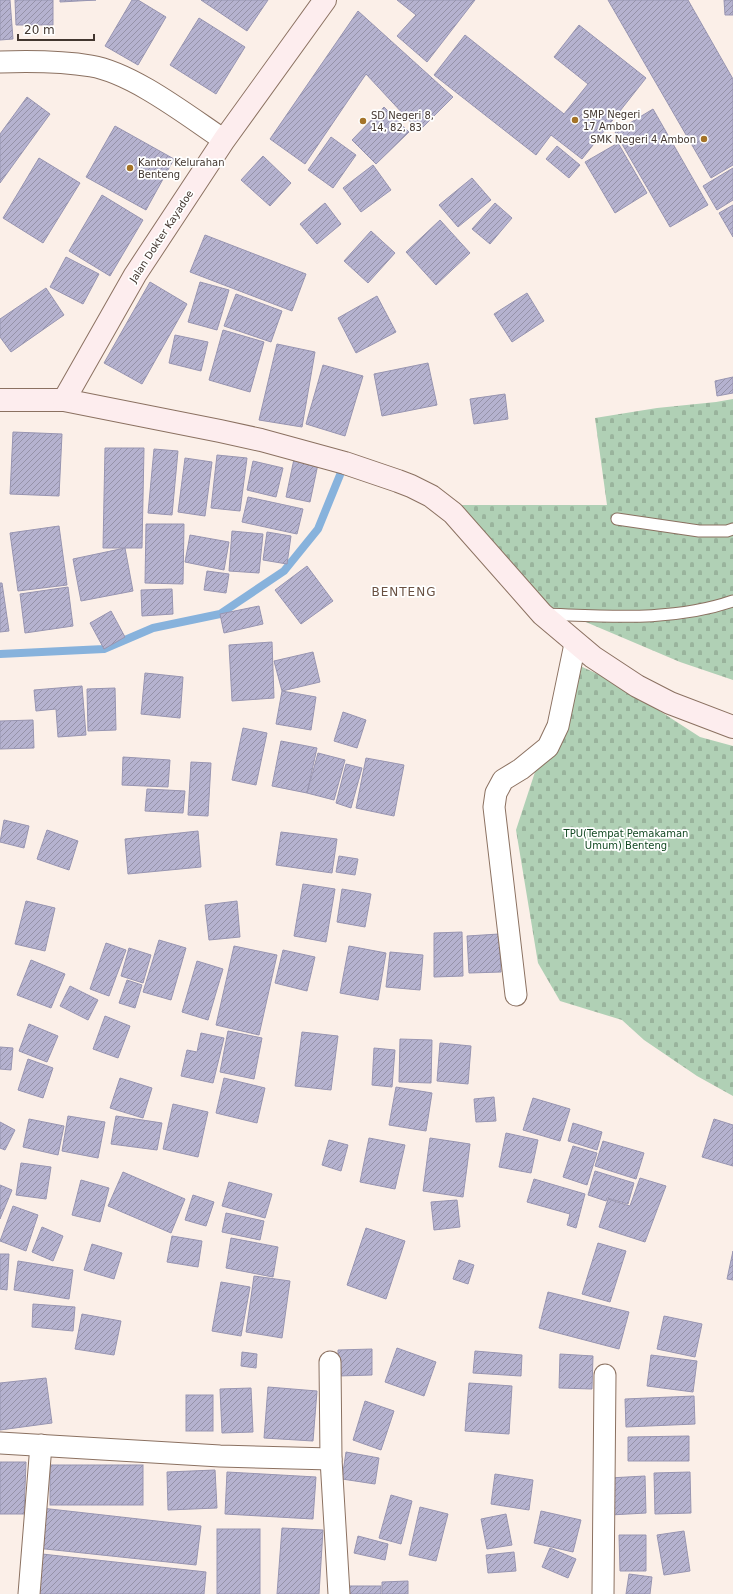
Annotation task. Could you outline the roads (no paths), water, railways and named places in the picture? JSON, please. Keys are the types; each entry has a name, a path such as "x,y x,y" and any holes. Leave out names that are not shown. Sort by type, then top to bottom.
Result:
{"street":[{"name":"Jalan Dokter Kayadoe","path":"64,400 135,275 224,140 325,0"},
{"path":"0,62 40,61 92,66 109,71 131,80 224,140"},
{"path":"0,400 64,400 261,440 345,463 411,486 431,496 453,513 542,614 555,624 575,644 637,686 670,702 733,728"},
{"path":"516,995 494,807 496,792 503,780 521,769 548,747 558,726 575,644"},
{"path":"330,1362 331,1459 339,1594"},
{"path":"603,1594 605,1374"},
{"path":"0,1443 220,1456 331,1459"},
{"path":"29,1594 41,1445"}],"lane":[{"path":"617,519 699,530 727,531 733,529"},
{"path":"542,614 631,616 670,615 717,606 733,601"}],"waterway":[{"path":"0,654 104,649 153,628 220,614 284,571 318,529 342,470"}],"place":[{"name":"SMP Negeri 17 Ambon","path":"575,120"},
{"name":"SD Negeri 8, 14, 82, 83","path":"363,121"},
{"name":"SMK Negeri 4 Ambon","path":"704,139"},
{"name":"Kantor Kelurahan Benteng","path":"130,168"}],"district":[{"name":"BENTENG","path":"404,592"}],"park label":[{"name":"TPU(Tempat Pemakaman Umum) Benteng","path":"626,838"}]}
